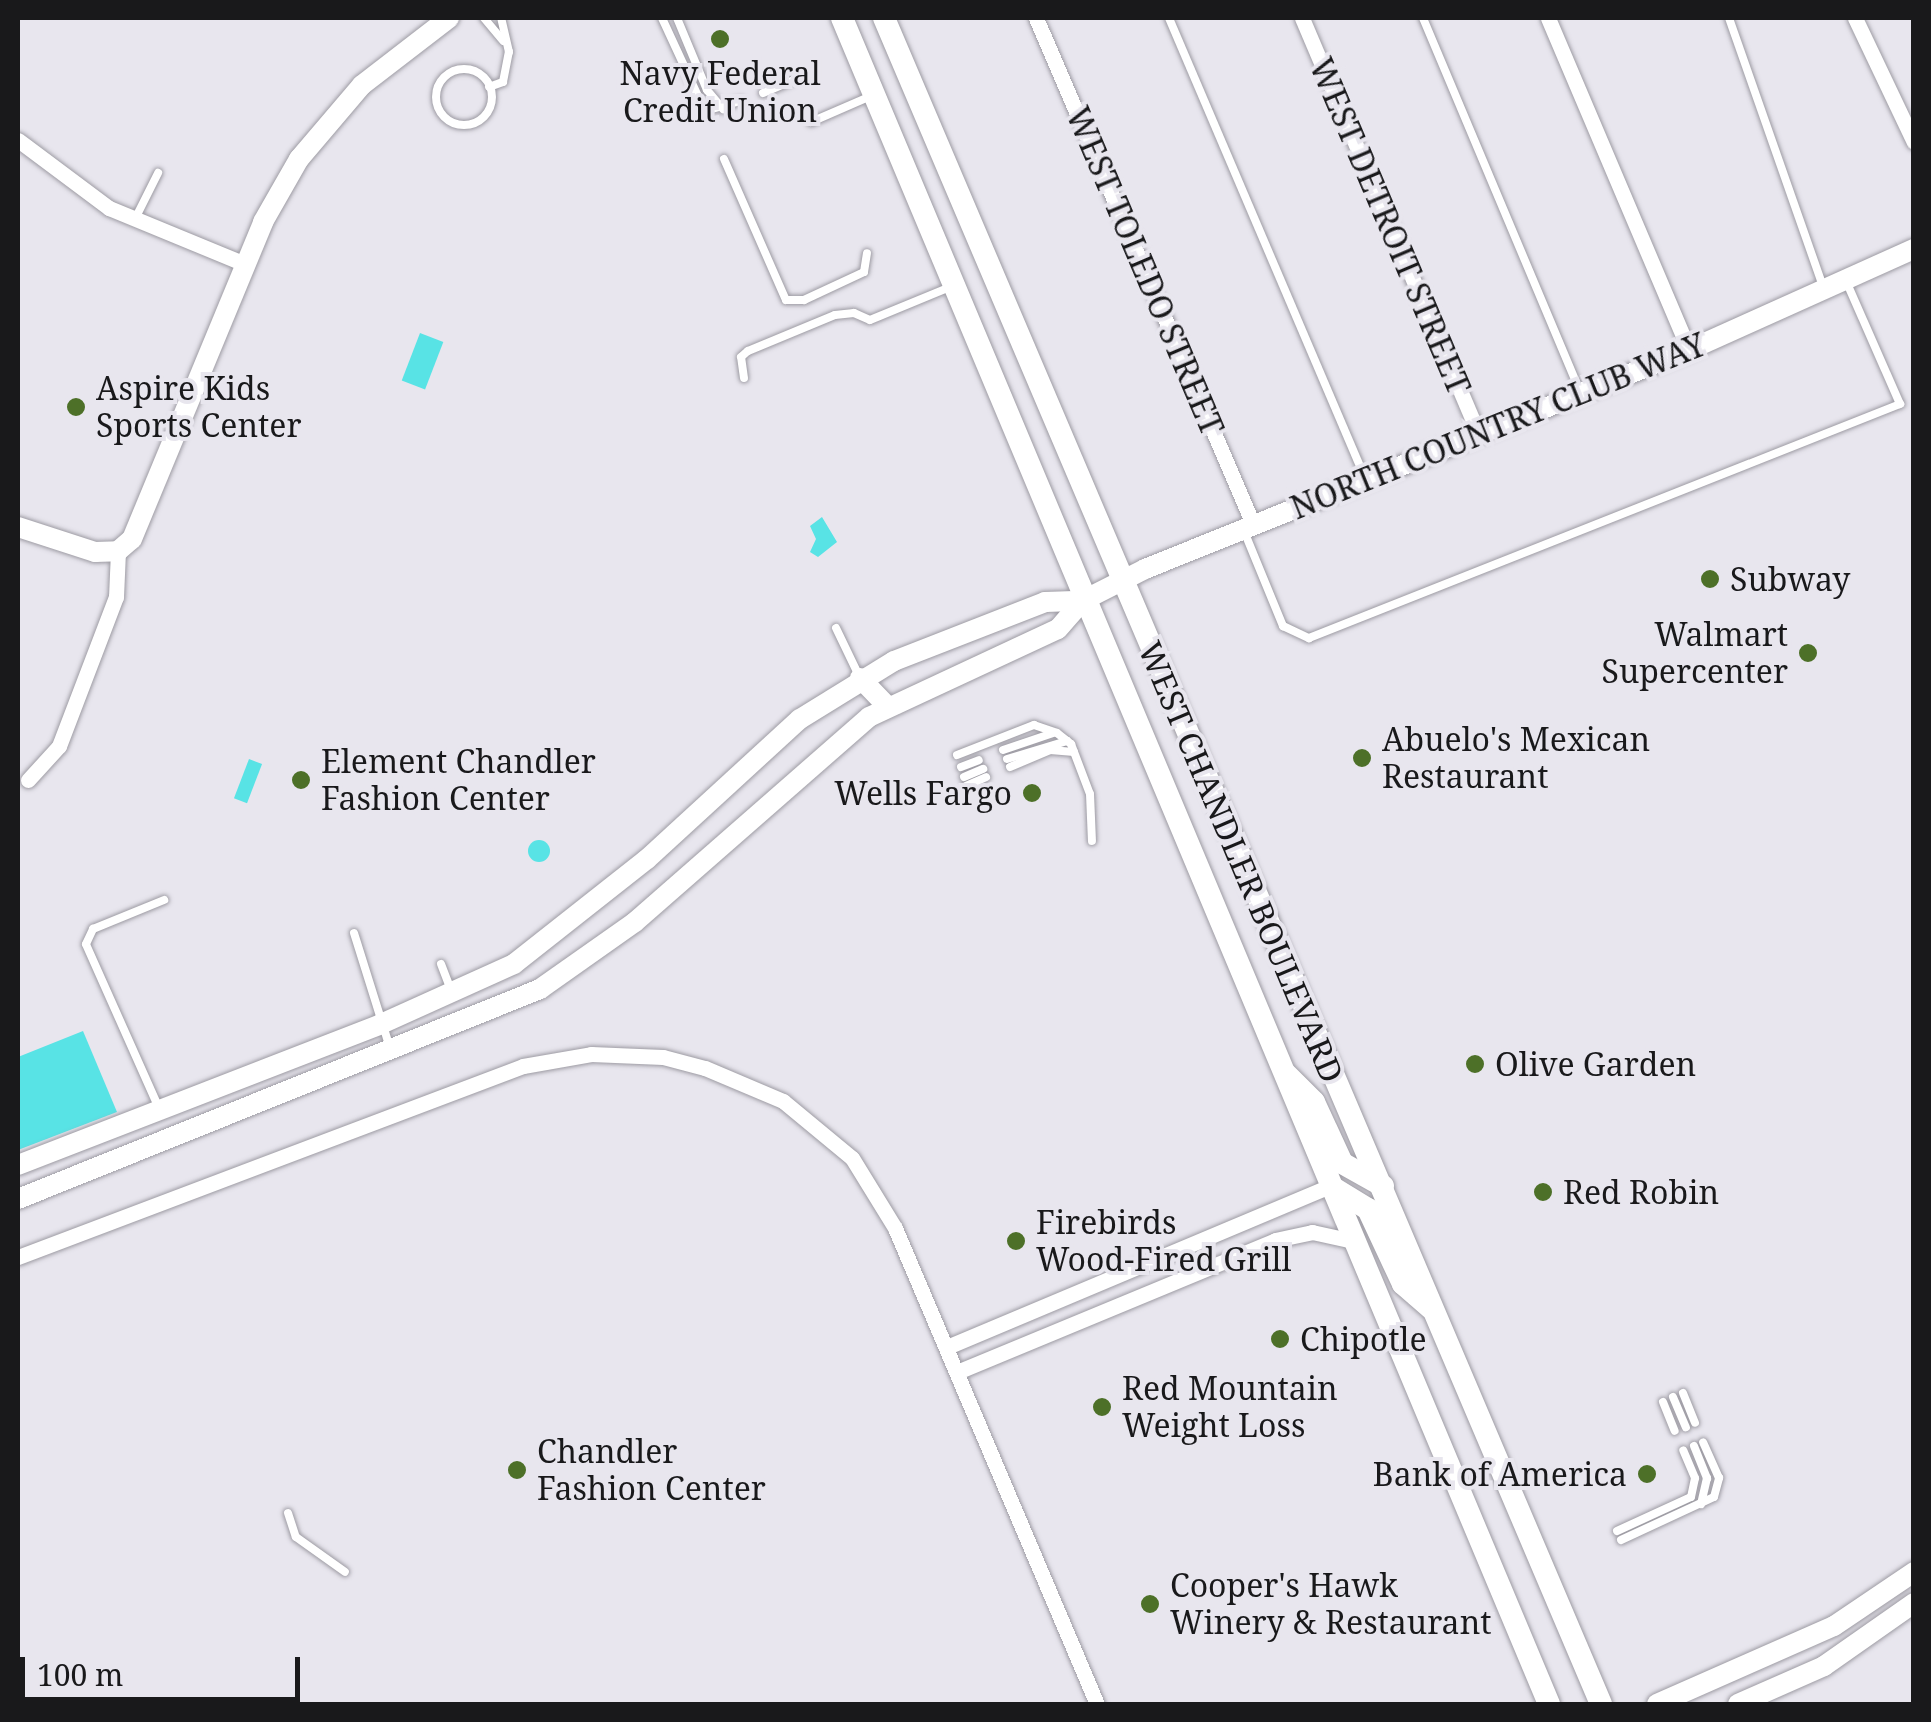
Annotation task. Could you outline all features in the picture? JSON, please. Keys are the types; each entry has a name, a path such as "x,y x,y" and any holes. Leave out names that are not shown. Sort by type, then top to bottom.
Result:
{"main road":[{"name":"WEST CHANDLER BOULEVARD","path":"842,18 1082,601 1548,1704"},
{"name":"WEST CHANDLER BOULEVARD","path":"884,18 1602,1704"},
{"path":"1278,1066 1314,1102 1342,1162 1382,1186"},
{"path":"1330,1186 1368,1209 1403,1284 1434,1310"}],"street":[{"path":"28,780 59,746 116,597 118,550 140,524 245,264 312,142 386,64 450,18"},
{"name":"WEST TOLEDO STREET","path":"1036,18 1248,527"},
{"name":"WEST DETROIT STREET","path":"1302,18 1479,435"},
{"path":"1548,18 1689,350"},
{"path":"1855,18 1914,142"},
{"path":"18,140 84,194 134,221 245,264"},
{"name":"NORTH COUNTRY CLUB WAY","path":"1082,601 1248,527 1689,350 1914,249"},
{"path":"18,527 92,551 118,550"},
{"path":"18,1165 452,994 563,930 800,718 860,678 1044,602 1082,601"},
{"path":"18,1198 504,1008 576,967 834,744 887,706 1058,629 1082,601"},
{"path":"860,678 887,706"},
{"path":"18,1258 523,1066 592,1054 664,1057 783,1101 852,1158 895,1228 1097,1704"},
{"path":"946,1348 1330,1186"},
{"path":"957,1372 1274,1240 1312,1232 1353,1241"},
{"path":"1657,1704 1834,1626 1914,1572"},
{"path":"1738,1704 1824,1666 1914,1604"}],"lane":[{"path":"484,18 506,46"},
{"path":"490,87 502,82 506,46 501,18"},
{"path":"662,18 697,100 706,112 741,101"},
{"path":"677,18 707,90 723,109"},
{"path":"1169,18 1366,480"},
{"path":"1423,18 1581,394"},
{"path":"1728,18 1825,292"},
{"path":"458,70 476,72 490,87 488,111 476,123 450,122 438,107 442,80 458,70"},
{"path":"763,93 794,80"},
{"path":"811,122 875,95"},
{"path":"724,160 786,300 804,300 864,272 867,253"},
{"path":"134,221 158,173"},
{"path":"1248,527 1283,626 1309,638 1900,404 1847,282"},
{"path":"744,378 741,357 748,351 834,316 854,313 870,320 955,286"},
{"path":"836,628 860,678"},
{"path":"957,755 1034,725 1058,734 1074,752 1090,794 1092,841"},
{"path":"1007,758 1042,733 1058,734"},
{"path":"1007,758 1067,741"},
{"path":"1007,758 1050,750 1074,752"},
{"path":"960,767 982,769 965,781"},
{"path":"160,1110 86,944 93,929 164,900"},
{"path":"354,933 392,1053"},
{"path":"441,964 452,994"},
{"path":"1678,1395 1690,1425"},
{"path":"1663,1402 1675,1431"},
{"path":"1683,1450 1695,1478 1690,1497 1619,1536 1698,1507 1719,1489 1698,1444"},
{"path":"288,1514 296,1537 344,1572"}],"water":[{"path":"420,333 443,342 425,390 402,381"},
{"path":"822,517 837,542 818,557 810,552 816,539 810,526"},
{"path":"249,759 262,764 247,803 234,798"},
{"path":"539,840 547,843 547,859 539,862 531,859 528,851 531,843"},
{"path":"83,1031 117,1112 18,1150 18,1057"}],"place":[{"name":"Navy Federal Credit Union","path":"720,39"},
{"name":"Aspire Kids Sports Center","path":"76,407"},
{"name":"Subway","path":"1710,579"},
{"name":"Walmart Supercenter","path":"1808,653"},
{"name":"Abuelo's Mexican Restaurant","path":"1362,758"},
{"name":"Element Chandler Fashion Center","path":"301,780"},
{"name":"Wells Fargo","path":"1032,793"},
{"name":"Olive Garden","path":"1475,1064"},
{"name":"Red Robin","path":"1543,1192"},
{"name":"Firebirds Wood-Fired Grill","path":"1016,1241"},
{"name":"Chipotle","path":"1280,1339"},
{"name":"Red Mountain Weight Loss","path":"1102,1407"},
{"name":"Chandler Fashion Center","path":"517,1470"},
{"name":"Bank of America","path":"1647,1474"},
{"name":"Cooper's Hawk Winery & Restaurant","path":"1150,1604"}]}
